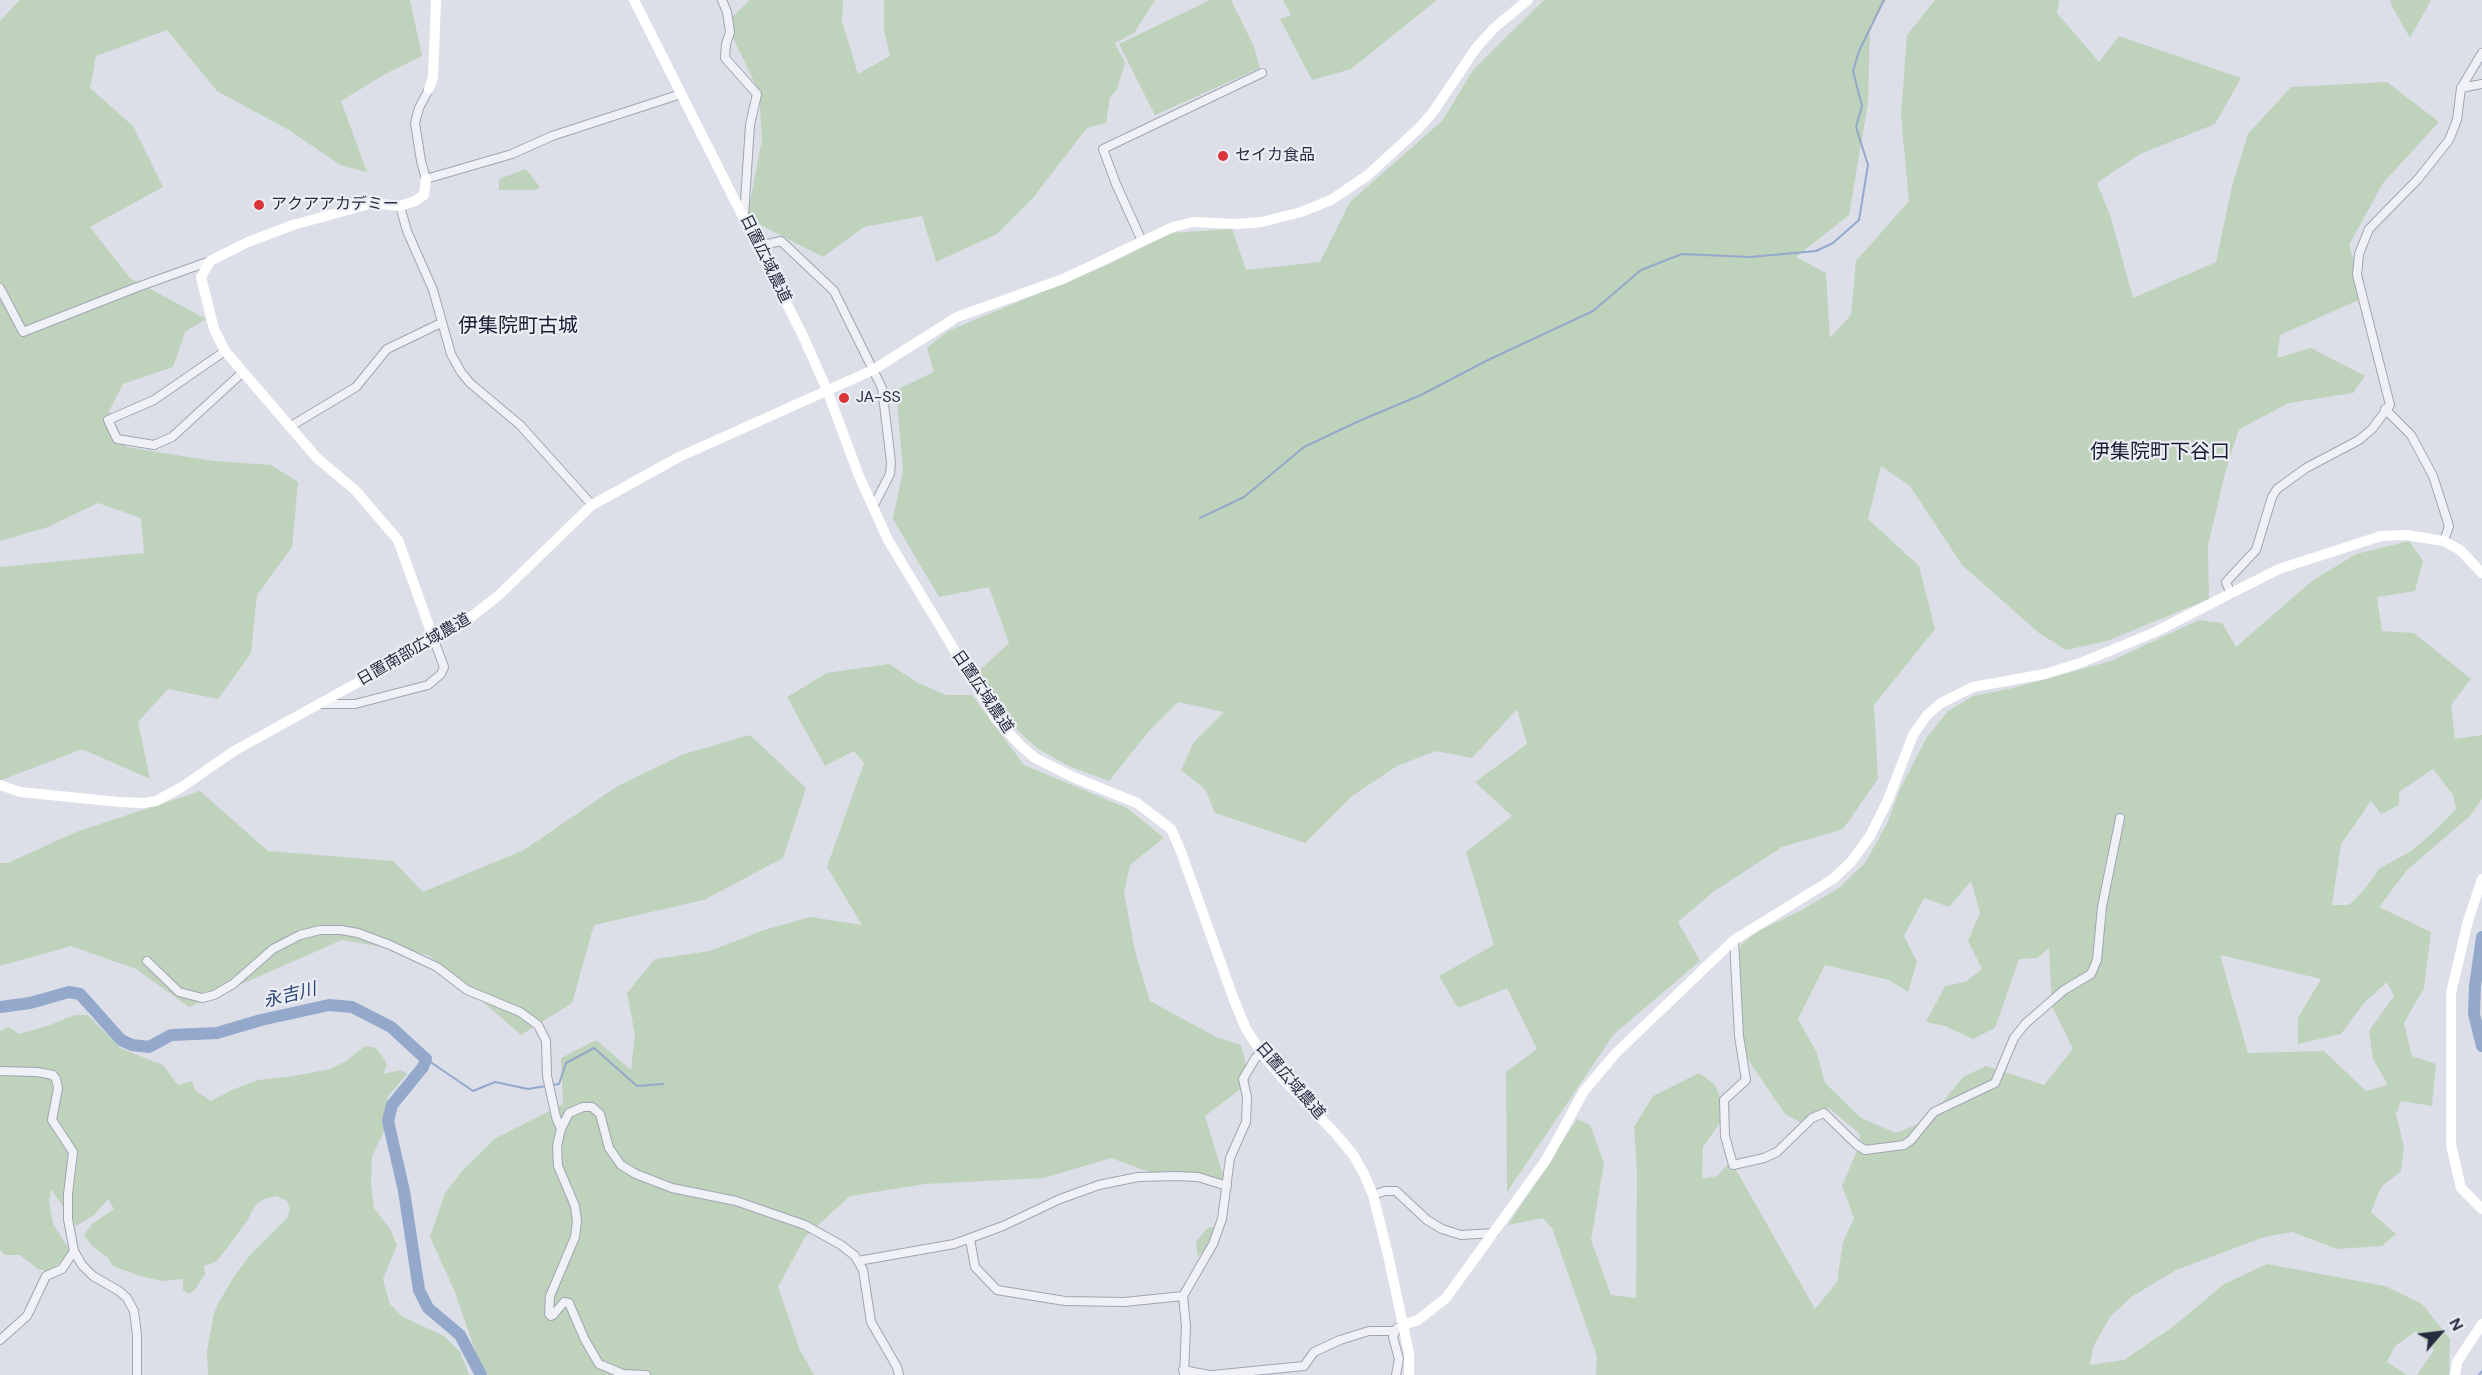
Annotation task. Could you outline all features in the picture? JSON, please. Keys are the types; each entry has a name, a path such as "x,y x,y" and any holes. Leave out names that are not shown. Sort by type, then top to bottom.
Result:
{"street":[{"path":"0,288 22,332 210,261 248,242 309,219 373,203 400,207 424,195 426,179 415,123 433,77 436,0"},
{"name":"日置広域農道","path":"634,0 759,246 827,390 873,507 908,573 979,692 1007,732 1035,758 1055,769 1137,803 1171,829 1246,1029 1263,1055 1354,1156 1373,1195 1399,1328 1409,1353 1409,1375"},
{"path":"722,0 727,12 730,32 724,58 757,94 750,125 744,216"},
{"name":"日置南部広域農道","path":"0,785 20,792 119,802 156,801 182,787 234,751 458,627 498,596 592,505 679,457 873,370 957,317 1063,279 1183,223 1246,223 1287,217 1318,206 1350,189 1418,129 1433,112 1476,48 1494,28 1528,0"},
{"path":"2231,594 2226,582 2256,550 2272,497 2277,489 2306,468 2359,440 2372,429 2390,405 2357,274 2359,254 2369,229 2418,179 2449,140 2457,120 2461,88 2482,53"},
{"path":"1142,241 1116,184 1103,148 1262,73"},
{"path":"2461,88 2482,84"},
{"path":"426,179 512,154 552,136 681,94"},
{"path":"400,207 407,231 433,290 451,354 461,372 470,383 520,425 592,505"},
{"path":"759,246 781,242 834,291 873,370 884,396 891,462 890,474 873,507"},
{"path":"210,261 201,277 214,329 225,351 317,458 354,490 398,540 444,667 441,674 428,685 355,704 320,704"},
{"path":"291,426 356,387 387,349 441,323"},
{"path":"225,351 154,400 108,420 117,439 154,445 172,437 243,372"},
{"path":"2385,409 2410,435 2433,476 2449,526 2444,541"},
{"path":"1263,1055 1256,1057 1244,1079 1247,1097 1246,1122 1230,1158 1222,1219 1213,1244 1183,1296 1186,1326 1183,1373 1210,1375 1305,1366 1314,1352 1340,1340 1369,1331 1399,1328 1418,1320 1446,1298 1546,1160 1584,1091 1654,1016 1734,940 1833,879 1851,862 1870,836 1888,800 1913,735 1927,715 1941,703 1973,687 2045,674 2080,663 2153,633 2279,569 2381,536 2406,535 2444,541 2460,550 2482,573"},
{"path":"1734,940 1739,1036 1746,1080 1724,1100 1725,1136 1733,1165 1739,1166 1777,1152 1812,1118 1824,1113 1857,1146 1865,1150 1904,1145 1911,1140 1934,1112 1995,1083 2014,1038 2025,1024 2064,990 2091,974 2097,960 2103,896 2120,818"},
{"path":"2482,879 2468,921 2451,993 2451,1145 2461,1188 2482,1209"},
{"path":"147,961 179,992 202,998 214,995 232,984 273,949 300,935 320,930 341,930 358,933 390,945 437,967 467,990 520,1012 538,1025 546,1041 547,1076 561,1129"},
{"path":"0,1071 37,1072 56,1078 58,1088 52,1120 74,1152 68,1194 68,1219 74,1251 82,1265 93,1276 127,1298 134,1311 137,1375"},
{"path":"646,1375 623,1374 599,1364 585,1340 569,1303 564,1302 551,1317 549,1314 550,1296 575,1237 577,1221 574,1206 558,1166 556,1150 561,1129 569,1113 583,1107 592,1107 600,1114 609,1148 621,1165 636,1174 672,1188 736,1201 811,1227 841,1245 858,1261 863,1270 871,1322 897,1367 899,1375"},
{"path":"858,1261 970,1239 1060,1199 1099,1185 1138,1177 1198,1177 1227,1186"},
{"path":"1373,1195 1385,1191 1396,1191 1426,1220 1442,1229 1461,1235 1494,1233"},
{"path":"970,1239 975,1267 997,1290 1065,1301 1124,1302 1183,1296"},
{"path":"0,1340 27,1316 46,1276 62,1269 74,1251"},
{"path":"2455,1375 2457,1362 2482,1324"},
{"path":"1396,1375 1399,1359 1393,1337 1399,1328"}],"green space":[{"path":"20,0 410,0 422,56 385,74 341,101 367,172 340,165 289,130 217,91 167,30 96,56 90,88 133,126 163,187 90,227 130,278 206,319 185,332 173,367 123,384 109,411 126,447 213,461 271,465 298,482 292,547 257,595 251,653 218,699 168,689 138,722 150,779 82,749 2,780 0,783 0,567 144,553 141,518 98,503 48,527 0,541 0,21"},
{"path":"750,0 843,0 842,21 858,74 890,56 884,29 884,0 1155,0 1134,33 1115,43 1125,63 1117,89 1110,97 1106,123 1087,128 1032,199 997,234 936,262 922,216 864,227 823,257 747,218 762,139 759,92 726,23"},
{"path":"1210,0 1231,0 1254,47 1260,68 1155,115 1119,44"},
{"path":"1283,0 1437,0 1351,69 1312,80 1280,19 1291,15"},
{"path":"1544,0 1886,0 1870,25 1868,103 1849,215 1796,257 1826,273 1830,338 1851,315 1856,261 1909,201 1901,116 1907,35 1935,0 2059,0 2057,13 2099,62 2119,36 2241,78 2215,124 2140,154 2097,183 2110,215 2133,298 2216,262 2232,186 2248,134 2291,87 2387,82 2439,122 2383,183 2349,245 2365,297 2280,335 2277,358 2311,348 2365,376 2353,393 2289,403 2239,429 2225,473 2208,545 2209,599 2107,641 2066,650 2039,633 1962,565 1910,486 1881,466 1868,519 1919,566 1935,629 1874,705 1878,779 1843,829 1782,847 1713,892 1678,922 1700,961 1614,1034 1507,1192 1506,1072 1537,1049 1507,988 1458,1008 1439,976 1494,945 1466,852 1512,816 1475,782 1527,744 1517,709 1472,758 1436,751 1397,766 1352,796 1305,843 1215,813 1205,789 1181,770 1194,742 1224,712 1178,702 1149,731 1109,781 1071,767 1038,749 1014,727 980,676 980,670 1009,643 989,587 939,597 893,519 903,470 896,390 934,372 927,348 948,331 1112,263 1169,233 1232,229 1246,270 1320,262 1350,202 1443,120 1473,70"},
{"path":"2390,0 2431,0 2410,38 2392,6"},
{"path":"526,169 540,187 536,190 499,190 499,179"},
{"path":"2409,541 2423,561 2415,591 2377,597 2382,631 2414,633 2471,679 2451,705 2455,739 2482,735 2482,799 2471,815 2407,870 2379,907 2431,932 2424,988 2404,1023 2412,1056 2436,1064 2432,1106 2401,1101 2396,1114 2404,1147 2401,1171 2381,1187 2371,1212 2396,1234 2382,1246 2337,1249 2292,1232 2264,1237 2176,1270 2131,1297 2110,1317 2093,1347 2090,1365 2124,1360 2174,1326 2224,1284 2267,1264 2385,1286 2422,1304 2450,1339 2449,1375 2417,1375 2434,1350 2416,1331 2395,1346 2387,1362 2407,1375 1596,1375 1597,1356 1552,1228 1543,1218 1508,1225 1577,1119 1590,1125 1604,1163 1591,1240 1611,1295 1636,1298 1637,1171 1634,1127 1653,1096 1699,1073 1715,1085 1727,1113 1703,1147 1702,1179 1717,1176 1731,1161 1815,1309 1837,1282 1843,1242 1854,1218 1842,1186 1858,1148 1860,1134 1829,1108 1819,1111 1806,1125 1785,1114 1745,1055 1737,993 1740,946 1756,932 1800,911 1839,888 1865,863 1887,824 1900,789 1927,737 1948,711 1973,696 2013,688 2111,661 2199,620 2222,623 2236,647 2312,581 2356,554","holes":["2433,769 2453,795 2456,809 2410,852 2380,868 2349,905 2332,905 2341,844 2371,801 2381,814 2399,805 2399,792","1971,881 1980,913 1968,941 1982,969 1965,982 1945,986 1926,1022 1945,1026 1973,1039 1995,1028 2019,959 2037,958 2049,948 2052,1006 2073,1049 2044,1085 1986,1066 1963,1077 1928,1120 1896,1133 1861,1118 1825,1083 1817,1053 1798,1019 1825,965 1889,980 1908,992 1917,962 1904,936 1924,898 1949,907","2220,955 2321,979 2298,1018 2298,1044 2341,1034 2364,1003 2387,982 2394,996 2369,1031 2373,1059 2388,1085 2366,1091 2324,1051 2248,1053"]},
{"path":"889,664 918,683 946,695 972,695 1024,765 1127,808 1164,838 1130,865 1124,893 1135,951 1150,1001 1216,1037 1241,1045 1250,1082 1205,1116 1226,1185 1155,1174 1111,1158 1044,1178 925,1184 850,1196 805,1237 778,1287 800,1350 814,1375 488,1375 481,1368 455,1292 430,1237 445,1193 464,1169 496,1138 563,1104 561,1058 596,1040 631,1070 635,1035 627,993 655,959 710,951 764,930 810,917 862,925 827,867 864,763 854,751 825,766 787,697 827,673"},
{"path":"750,735 806,788 783,858 704,900 594,925 572,1003 521,1035 429,955 342,940 189,1007 136,969 71,946 0,966 0,863 8,863 76,832 200,791 268,851 393,861 423,892 524,850 616,787 684,754"},
{"path":"75,1015 88,1015 120,1048 163,1065 178,1085 192,1081 195,1090 211,1101 258,1080 330,1069 346,1061 365,1046 376,1048 383,1057 387,1065 383,1074 401,1070 407,1074 388,1096 384,1131 372,1157 371,1184 374,1208 390,1229 397,1245 383,1279 390,1304 403,1317 444,1336 460,1352 469,1375 208,1375 207,1351 214,1313 219,1302 251,1254 287,1218 290,1210 287,1201 276,1196 264,1199 255,1205 247,1221 221,1256 215,1262 204,1266 205,1274 190,1294 183,1290 183,1279 163,1281 140,1276 113,1266 107,1257 92,1246 84,1235 92,1224 114,1209 108,1199 94,1215 76,1226 51,1189 49,1202 53,1224 71,1252 50,1272 38,1269 20,1255 5,1255 0,1250 0,1031 9,1027 19,1034"},
{"path":"1209,1227 1216,1227 1209,1245 1198,1257 1196,1241"}],"waterway":[{"path":"1200,518 1244,497 1304,447 1421,395 1486,361 1593,311 1641,270 1682,254 1750,257 1816,251 1833,243 1859,220 1868,165 1856,127 1862,106 1853,71 1859,51 1884,0"},
{"path":"2482,937 2475,986 2474,1014 2482,1046"},
{"name":"永吉川","path":"0,1007 30,1003 69,992 80,994 121,1040 132,1045 149,1047 171,1035 217,1033 261,1020 329,1005 352,1007 391,1027 426,1059 423,1067 392,1105 388,1121 404,1191 419,1290 428,1308 460,1335 481,1375"},
{"path":"552,1085 559,1084 566,1063 594,1048 637,1086 663,1084"},
{"path":"426,1059 473,1091 495,1082 528,1089 546,1086"},
{"path":"2479,1375 2482,1371"}],"place":[{"name":"セイカ食品","path":"1223,156"},
{"name":"アクアアカデミー","path":"259,205"},
{"name":"JA-SS","path":"844,398"}],"district":[{"name":"伊集院町古城","path":"518,327"},
{"name":"伊集院町下谷口","path":"2160,453"}]}
